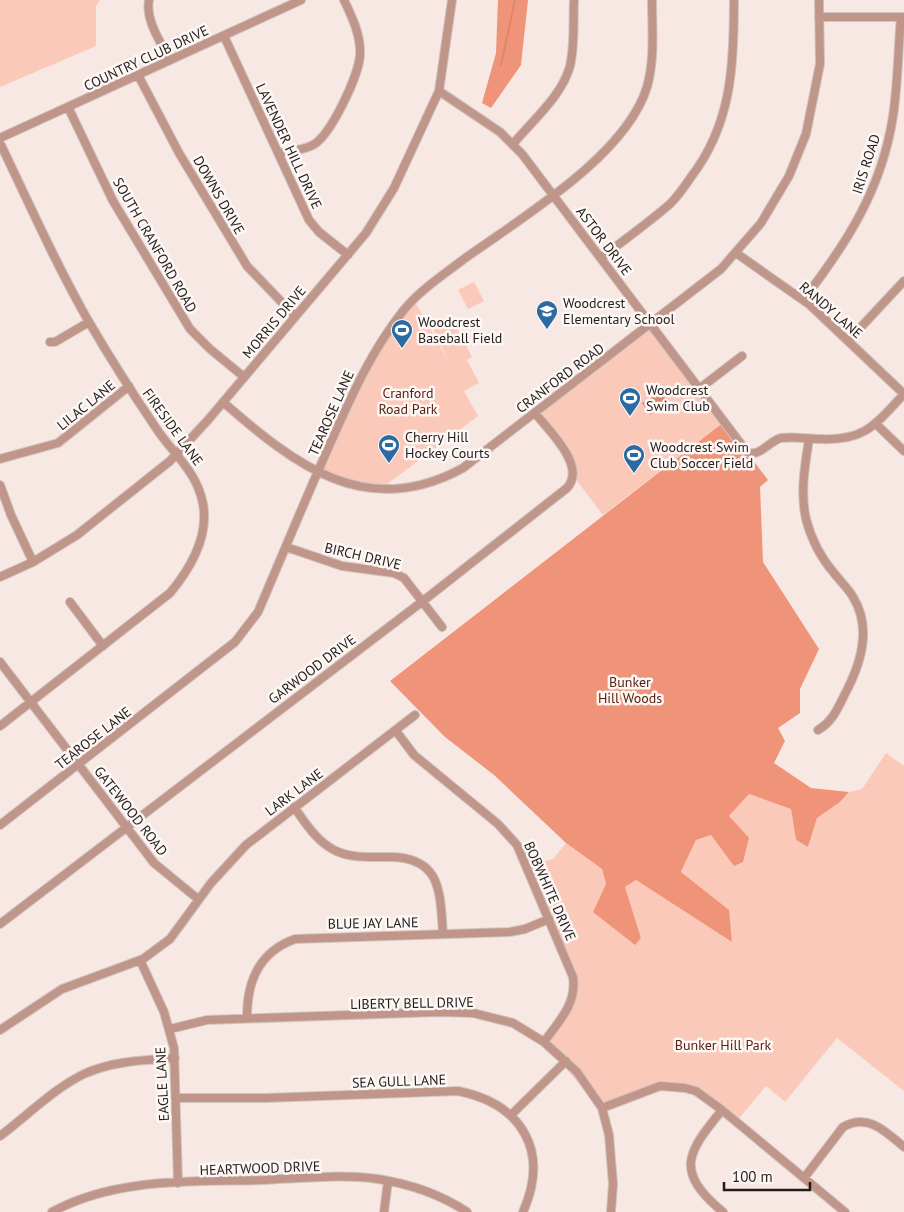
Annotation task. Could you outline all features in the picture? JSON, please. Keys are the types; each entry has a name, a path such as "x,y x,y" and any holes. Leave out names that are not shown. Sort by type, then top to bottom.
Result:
{"street":[{"path":"149,0 150,20 170,60"},
{"name":"COUNTRY CLUB DRIVE","path":"0,138 301,0"},
{"path":"280,153 306,148 324,136 355,74 360,56 360,45 344,0"},
{"name":"MORRIS DRIVE","path":"0,577 33,562 85,529 140,487 177,453 348,255 383,208 440,91 452,0"},
{"path":"513,144 565,78 571,56 574,0"},
{"name":"TEAROSE LANE","path":"0,825 235,642 258,612 371,355 404,310 436,279 553,195 594,161 615,140 640,106 651,68 652,0"},
{"path":"601,258 670,203 699,167 714,142 729,96 733,64 734,0"},
{"name":"CRANFORD ROAD","path":"223,402 281,451 318,472 339,481 362,486 410,488 436,481 463,468 721,270 761,223 778,197 806,134 820,64 819,0"},
{"path":"819,17 902,17"},
{"name":"IRIS ROAD","path":"803,300 851,234 875,183 893,116 902,17"},
{"name":"LAVENDER HILL DRIVE","path":"224,36 280,153 309,220 319,232 348,255"},
{"name":"DOWNS DRIVE","path":"138,75 179,152 247,266 296,316"},
{"name":"ASTOR DRIVE","path":"440,91 482,118 513,144 746,451 756,453 779,439 809,439"},
{"name":"SOUTH CRANFORD ROAD","path":"68,107 113,201 190,329 210,349 244,377"},
{"name":"FIRESIDE LANE","path":"0,143 52,252 89,322 156,430 192,473 203,505 200,541 188,570 170,594 0,726"},
{"name":"RANDY LANE","path":"736,253 803,300 904,394"},
{"path":"848,341 904,281"},
{"path":"50,342 55,342 89,322"},
{"path":"699,389 742,356"},
{"name":"LILAC LANE","path":"0,459 58,443 129,386"},
{"path":"818,730 830,723 849,685 860,657 863,636 862,619 853,597 818,548 806,520 804,476 809,439 840,440 852,438 876,424 904,394"},
{"name":"GARWOOD DRIVE","path":"0,924 127,828 220,754 423,602 566,489 572,482 574,471 572,462 535,412"},
{"path":"876,424 904,451"},
{"path":"0,485 11,516 33,562"},
{"name":"BIRCH DRIVE","path":"286,548 342,566 394,573 404,578 442,627"},
{"path":"70,602 103,646"},
{"name":"GATEWOOD ROAD","path":"0,662 154,863 198,900"},
{"name":"LARK LANE","path":"198,900 227,864 294,807 415,715"},
{"name":"BOBWHITE DRIVE","path":"396,731 414,755 498,824 517,845 571,968 574,993 572,1004 544,1042"},
{"path":"294,807 316,838 336,851 361,858 403,856 411,858 428,870 439,886 444,934"},
{"path":"0,1030 62,989 140,960 170,939 198,900"},
{"name":"BLUE JAY LANE","path":"247,1017 247,998 251,980 258,967 268,954 295,939 340,936 510,932 525,929 549,919"},
{"name":"EAGLE LANE","path":"140,960 170,1029 175,1058 178,1183"},
{"name":"LIBERTY BELL DRIVE","path":"170,1029 207,1020 247,1017 473,1013 512,1023 544,1042 566,1061 602,1108 612,1149 612,1212"},
{"path":"0,1136 82,1075 117,1064 175,1058"},
{"path":"511,1115 566,1061"},
{"path":"602,1108 660,1086 672,1086 696,1091 722,1110 845,1212"},
{"name":"SEA GULL LANE","path":"177,1098 265,1098 458,1091 484,1098 511,1115 528,1138 533,1158 533,1184 523,1212"},
{"path":"722,1110 698,1139 692,1162 694,1181 699,1191 723,1212"},
{"path":"804,1178 843,1127 850,1123 868,1122 880,1126 904,1147"},
{"name":"HEARTWOOD DRIVE","path":"57,1211 103,1192 178,1183 311,1178 388,1181 424,1190 467,1212"},
{"path":"384,1212 388,1181"}],"green space":[{"path":"0,0 100,0 96,6 96,46 0,87"},
{"path":"498,0 528,0 521,65 491,108 482,103 496,53"},
{"path":"474,282 484,301 468,309 458,290"},
{"name":"Cranford Road Park","path":"414,300 451,366 433,330 453,320 472,357 467,360 479,383 464,391 478,416 382,488 318,472 360,377"},
{"name":"Woodcrest Swim Club","path":"650,325 724,422 603,515 574,477 574,469 535,413"},
{"name":"Bunker Hill Woods","path":"724,422 768,480 760,487 763,562 819,649 800,689 800,713 778,728 785,741 774,763 811,788 849,792 840,802 817,818 808,847 796,840 791,809 749,794 729,816 749,838 743,862 734,866 711,835 696,840 681,872 729,910 732,942 636,880 625,887 641,938 635,945 593,912 606,884 602,869 566,843 494,775 445,737 390,681"},
{"name":"Bunker Hill Park","path":"886,753 904,766 904,1091 837,1038 785,1102 766,1086 736,1122 681,1088 626,1096 602,1112 544,1041 569,1003 573,977 524,866 553,859 566,843 602,869 606,884 641,938 625,887 636,880 732,942 728,910 681,873 696,840 711,835 734,865 729,816 749,794 791,809 796,840 808,847 817,818 840,802 849,792 862,789"}],"shaded area":[{"path":"654,383 667,401 650,415 642,403 653,397 646,389"}],"waterway":[{"path":"501,65 515,0"}],"place":[{"name":"Woodcrest Elementary School","path":"547,330"},
{"name":"Woodcrest Baseball Field","path":"402,349"},
{"name":"Woodcrest Swim Club","path":"630,417"},
{"name":"Cherry Hill Hockey Courts","path":"389,464"},
{"name":"Woodcrest Swim Club Soccer Field","path":"634,474"}]}
